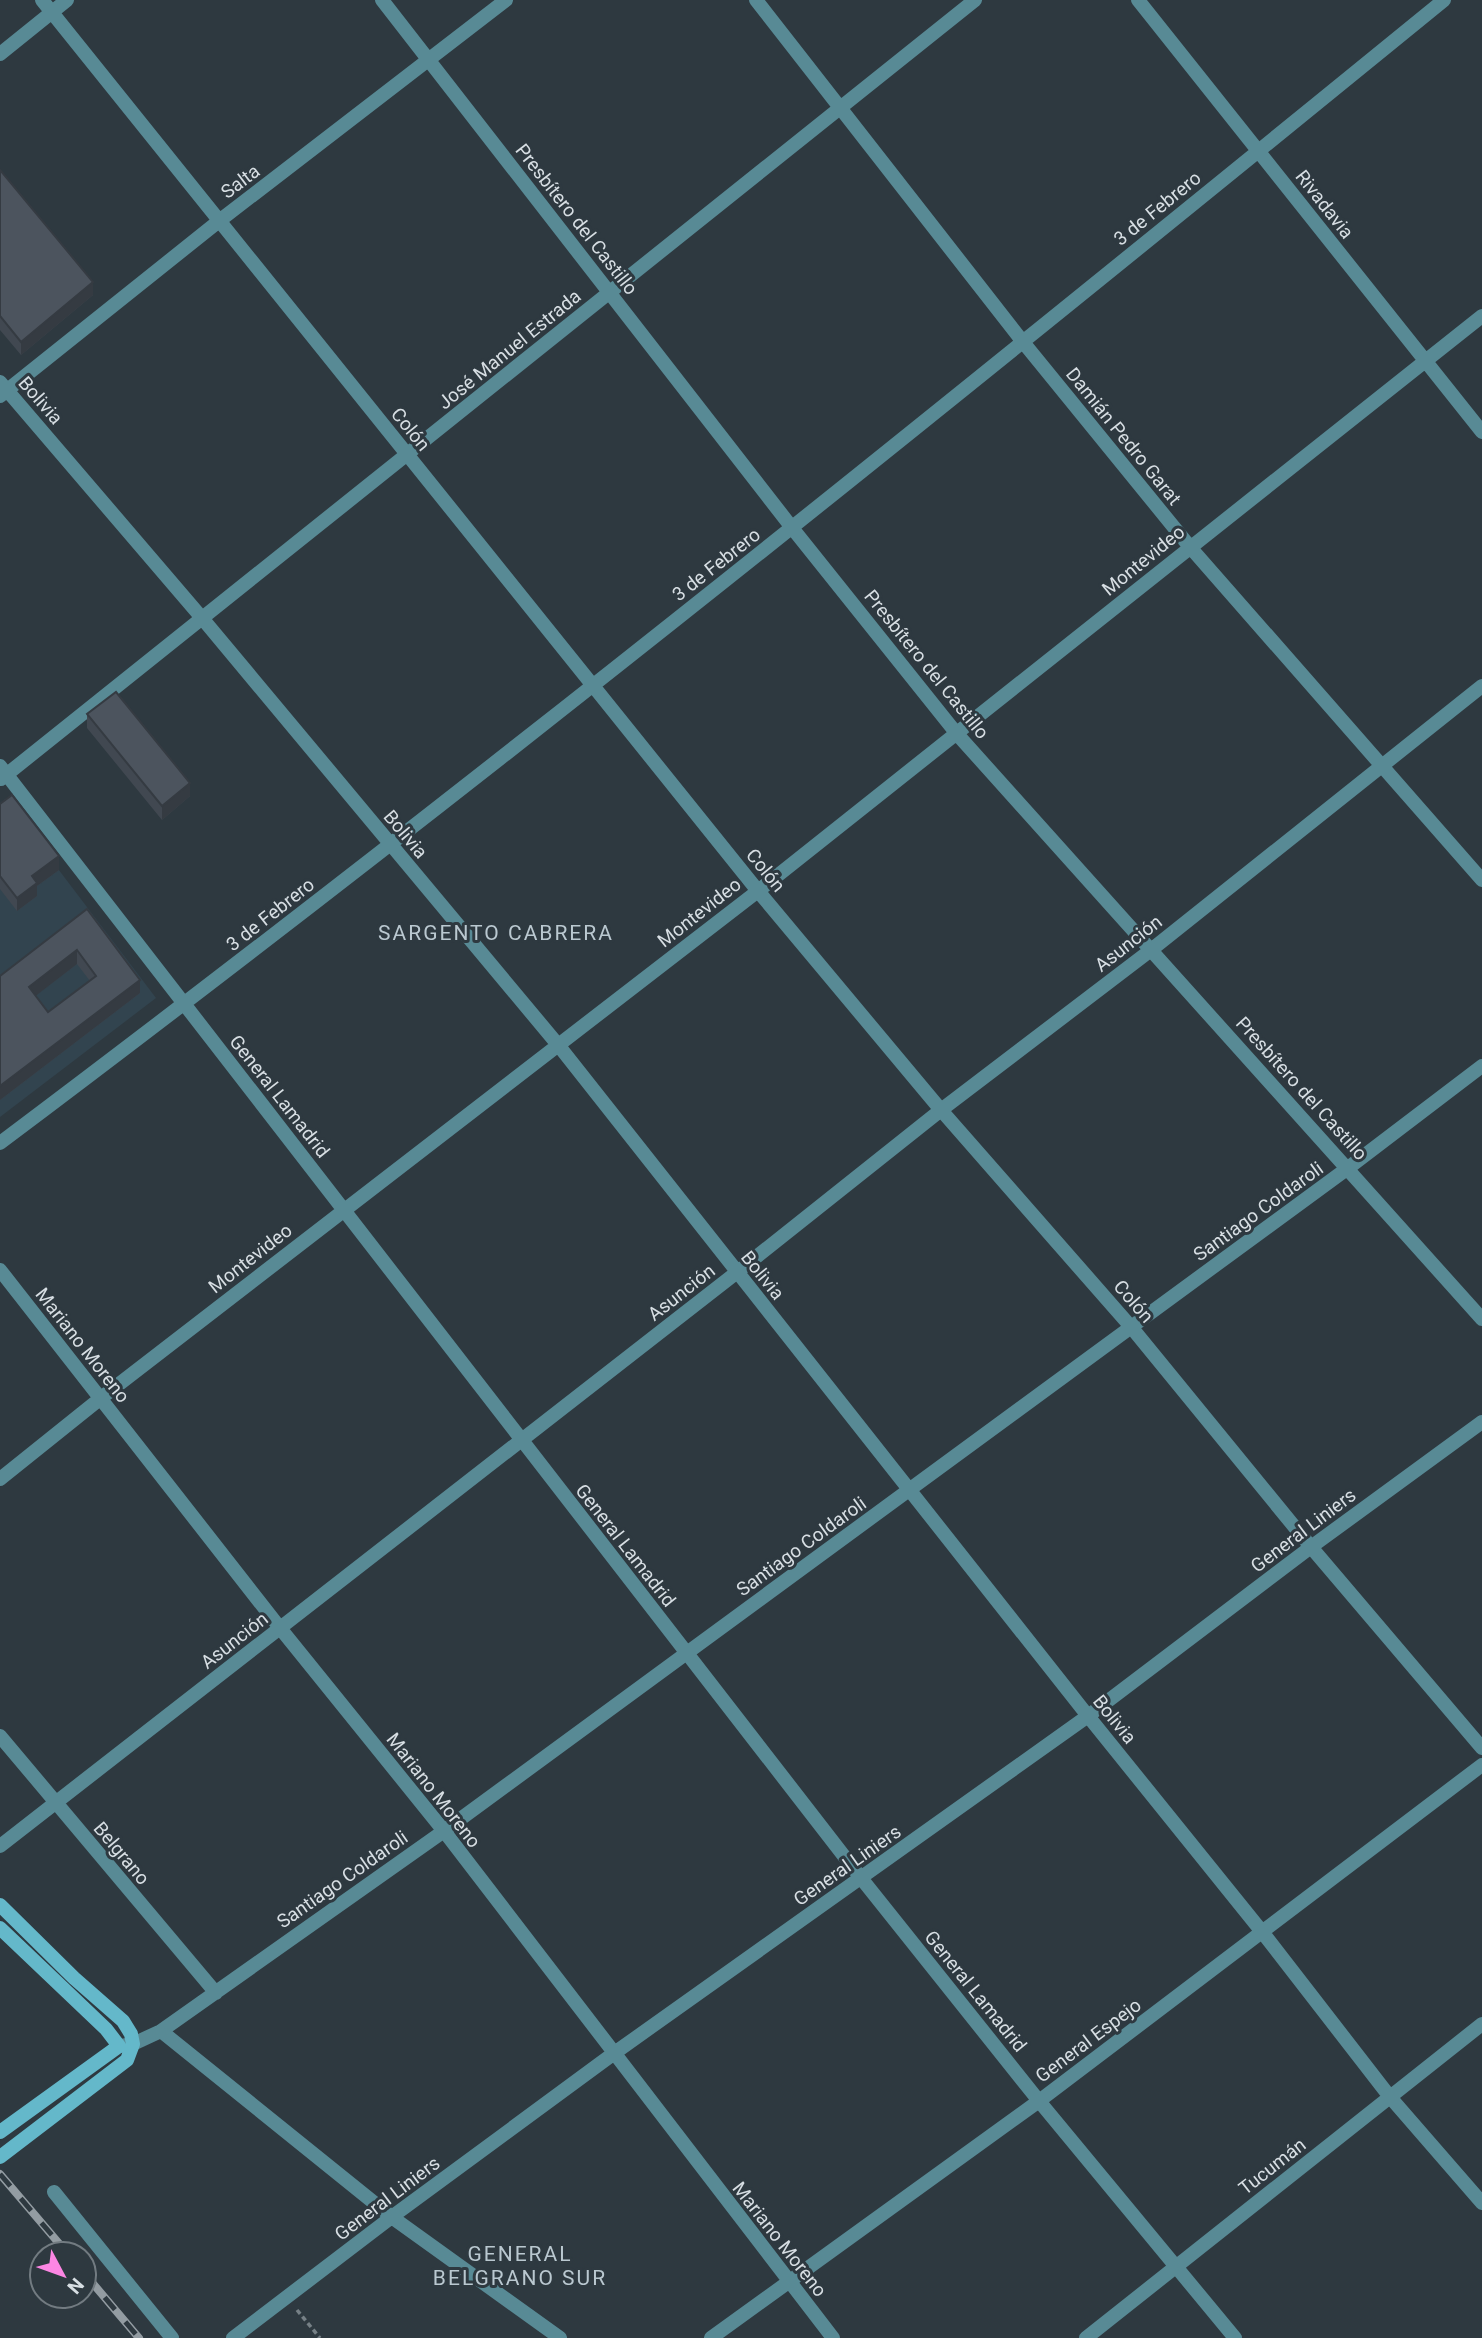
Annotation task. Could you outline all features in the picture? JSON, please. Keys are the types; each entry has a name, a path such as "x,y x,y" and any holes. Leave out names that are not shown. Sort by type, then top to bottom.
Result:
{"main road":[{"path":"0,1905 74,1978 123,2021 131,2034 126,2045 0,1928"},
{"name":"Santiago Coldaroli","path":"0,2132 126,2045"},
{"name":"Santiago Coldaroli","path":"0,2157 127,2060 126,2045"}],"street":[{"name":"Colón","path":"42,0 758,891 942,1110 1132,1328 1311,1547 1482,1748"},
{"path":"0,54 67,0"},
{"name":"Presbítero del Castillo","path":"382,0 793,529 957,734 1482,1319"},
{"name":"Salta","path":"2,390 506,0"},
{"name":"Damián Pedro Garat","path":"756,0 1023,342 1190,547 1482,880"},
{"name":"José Manuel Estrada","path":"2,774 202,618 975,0"},
{"name":"Rivadavia","path":"1138,0 1482,432"},
{"name":"3 de Febrero","path":"0,1143 390,846 793,529 1444,0"},
{"name":"Montevideo","path":"0,1479 758,891 1482,316"},
{"name":"Bolivia","path":"2,390 202,618 559,1046 1390,2097 1482,2203"},
{"name":"Asunción","path":"0,1846 1150,950 1482,686"},
{"name":"General Lamadrid","path":"2,774 184,1004 860,1878 1039,2101 1235,2338"},
{"name":"Santiago Coldaroli","path":"126,2045 161,2031 444,1831 911,1491 1482,1066"},
{"name":"Mariano Moreno","path":"0,1270 280,1628 444,1831 833,2338"},
{"name":"General Liniers","path":"233,2338 613,2054 1088,1716 1482,1422"},
{"name":"Belgrano","path":"0,1736 216,1993"},
{"name":"General Espejo","path":"711,2338 1039,2101 1482,1765"},
{"name":"Tucumán","path":"1086,2338 1482,2024"},
{"path":"161,2031 393,2218 560,2338"},
{"path":"54,2192 172,2338"}],"path":[{"path":"287,2297 320,2338"}],"shaded area":[{"path":"5,799 156,998 0,1117 0,803"}],"building":[{"path":"0,170 93,282 21,342 0,316"},
{"path":"116,692 190,783 162,806 87,714"},
{"path":"12,795 59,856 32,876 37,883 17,898 0,876 0,804"},
{"path":"87,909 140,980 0,1086 0,976","holes":["77,950 96,976 48,1012 29,987"]}],"railway":[{"path":"0,2174 56,2240"},
{"path":"98,2290 139,2338"}],"district":[{"name":"SARGENTO CABRERA","path":"496,933"},
{"name":"GENERAL BELGRANO SUR","path":"520,2266"}]}
